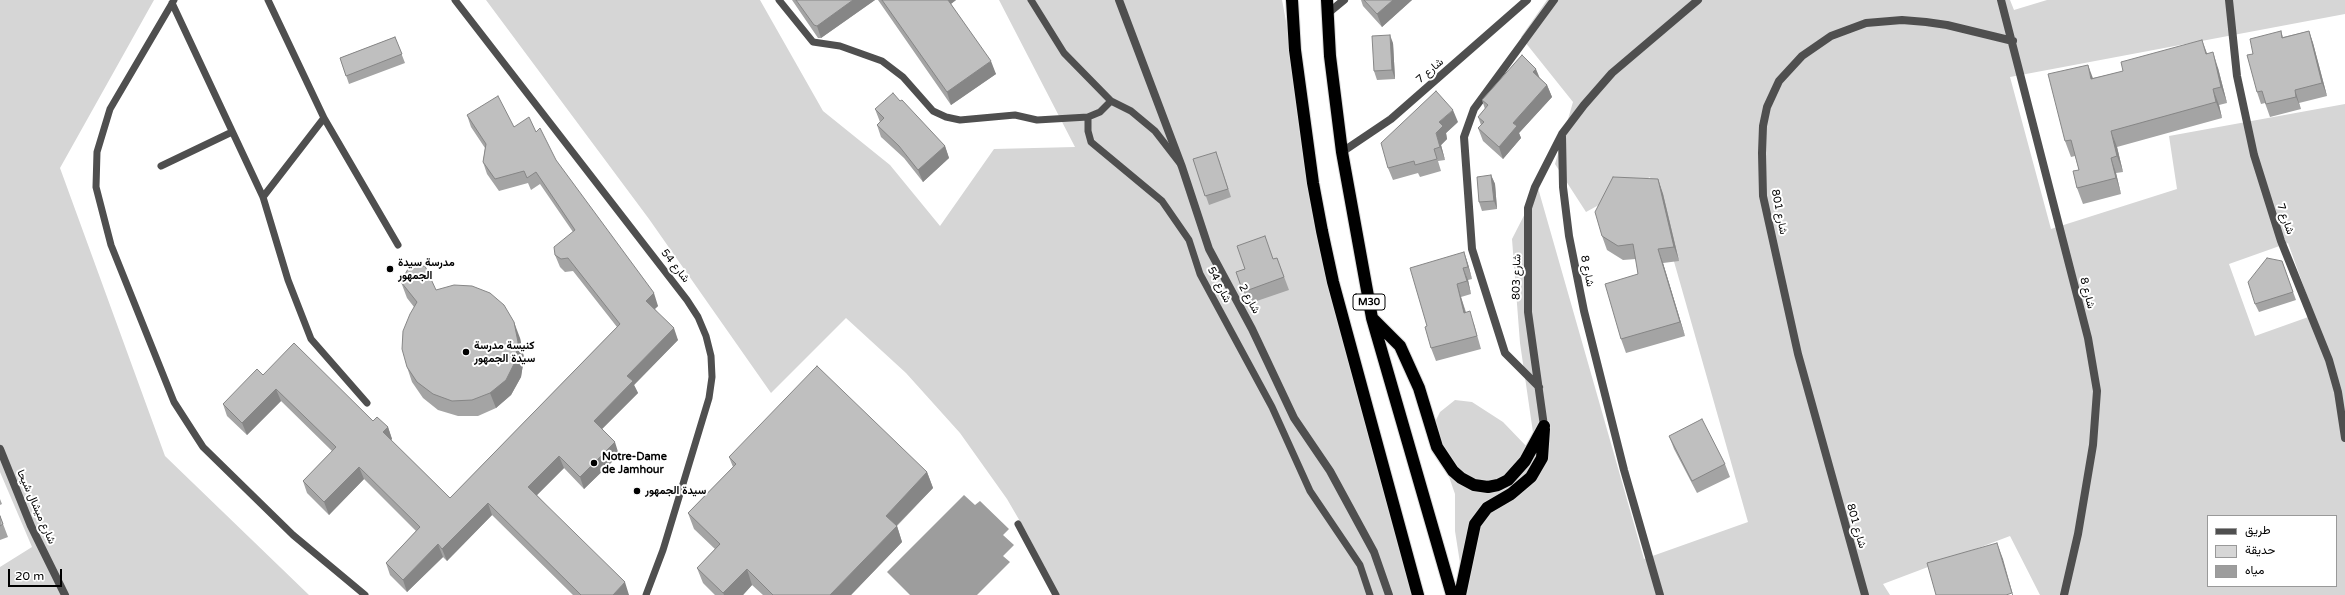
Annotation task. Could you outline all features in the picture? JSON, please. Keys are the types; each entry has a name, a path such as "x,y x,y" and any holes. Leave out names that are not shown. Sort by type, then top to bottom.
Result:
{"highway":[{"name":"M30","path":"1292,0 1295,50 1313,183 1322,231 1333,282 1418,595"},
{"name":"M30","path":"1327,0 1327,14 1342,152 1372,318 1452,595"},
{"path":"1372,318 1400,346 1419,388 1437,447 1453,471 1461,478 1474,485 1488,487 1498,485 1508,480 1525,460 1544,426"},
{"path":"1460,595 1475,524 1487,508 1496,501 1511,494 1531,478 1542,458 1544,426"}],"street":[{"name":"شارع 2","path":"1119,0 1182,167 1209,249 1252,329 1294,418 1330,470 1374,552 1389,595"},
{"path":"1327,14 1344,0"},
{"name":"شارع 7","path":"1342,152 1391,119 1527,0"},
{"path":"1539,387 1505,353 1472,249 1464,137 1474,109 1554,0"},
{"path":"1562,134 1584,105 1612,74 1698,0"},
{"name":"شارع 8","path":"2001,0 2013,41 2088,338 2097,391 2093,445 2078,534 2064,595"},
{"name":"شارع 7","path":"2229,0 2237,76 2254,155 2281,241 2318,327 2329,360 2338,392 2345,438"},
{"name":"شارع 801","path":"1865,595 1798,354 1763,196 1763,126 1767,107 1779,81 1802,56 1831,36 1866,23 1902,20 1926,22 2013,41"},
{"name":"شارع 803","path":"1544,426 1539,387 1531,347 1528,312 1528,208 1535,187 1562,134"},
{"name":"شارع 8","path":"1562,134 1563,187 1569,236 1582,304 1624,470 1660,595"},
{"name":"شارع ميشال شيحا","path":"0,449 31,526 65,595"}],"lane":[{"path":"268,0 324,118 398,245"},
{"name":"شارع 54","path":"455,0 687,300 698,317 706,336 711,363 710,398 664,550 646,595"},
{"path":"779,0 813,42 840,46 882,61 903,77 932,111 946,117 960,120 1015,115 1037,120 1088,117 1100,112 1111,102"},
{"path":"1031,0 1064,53 1111,102 1131,111 1155,131 1182,167"},
{"path":"173,2 263,197 288,280 311,340 366,403"},
{"path":"173,2 110,109 97,152 96,187 112,244 174,402 203,447 293,535 364,595"},
{"name":"شارع 54","path":"1088,117 1088,131 1091,142 1162,201 1188,240 1200,274 1272,407 1310,491 1360,565 1370,595"},
{"path":"263,197 324,118"},
{"path":"161,166 232,132"},
{"path":"1018,524 1056,595"}],"green space":[{"path":"0,0 154,0 60,168 165,456 309,595 0,595 0,567 32,547 0,472"},
{"path":"486,0 760,0 823,111 890,165 940,226 994,149 1075,147 999,0 1282,0 1327,239 1419,595 1058,595 1028,535 1007,499 960,433 906,373 846,318 771,393 649,219"},
{"path":"1547,0 2010,0 2014,10 2047,0 2345,0 2345,14 2010,77 2051,229 2177,189 2169,136 2345,104 2345,595 2040,595 2010,536 1883,584 1890,595 1465,595 1455,531 1455,494 1432,428 1440,412 1455,400 1472,402 1503,422 1529,449 1537,460 1520,343 1512,239 1538,188 1644,559 1748,522 1650,177 1586,212 1555,164 1573,102 1521,37","holes":["2288,243 2314,315 2255,336 2229,264"]}],"water":[{"path":"964,495 975,505 980,501 1009,529 1003,535 1014,545 1003,556 1010,562 977,595 910,595 887,572"}],"building":[{"path":"796,0 853,0 817,26 814,25"},
{"path":"882,0 948,0 991,61 947,92"},
{"path":"1364,0 1393,0 1377,14"},
{"path":"2281,31 2282,38 2309,31 2322,83 2295,90 2296,97 2266,104 2262,91 2257,92 2247,55 2253,54 2250,39"},
{"path":"1390,35 1392,70 1374,71 1372,36"},
{"path":"395,37 402,54 346,76 340,58"},
{"path":"2202,40 2206,54 2213,52 2221,87 2213,89 2216,102 2111,131 2117,156 2111,158 2116,178 2077,188 2073,171 2079,170 2071,140 2065,141 2048,74 2088,65 2091,79 2123,71 2121,62"},
{"path":"1522,55 1536,69 1533,72 1547,85 1513,123 1517,126 1499,147 1478,128 1484,122 1478,117 1488,105 1482,100"},
{"path":"1436,91 1453,110 1439,122 1443,126 1436,133 1440,147 1434,149 1437,159 1415,165 1414,161 1388,168 1381,143"},
{"path":"893,93 900,101 902,100 945,146 918,170 899,146 877,125 884,118 875,109"},
{"path":"498,96 514,127 529,117 536,132 540,128 556,160 654,293 646,301 674,328 627,376 633,381 594,421 615,442 580,477 559,456 528,487 625,582 613,595 581,595 488,503 442,549 438,544 403,580 386,563 420,527 359,467 324,502 303,481 336,447 276,389 242,423 223,404 257,369 263,375 294,343 373,421 377,417 388,427 383,432 450,498 620,324 568,258 561,259 555,255 554,247 575,230 536,172 527,178 524,171 495,179 483,162 486,144 467,115"},
{"path":"1216,152 1228,189 1205,196 1193,159"},
{"path":"1491,175 1494,201 1479,202 1477,177"},
{"path":"1613,177 1658,179 1674,247 1658,249 1680,322 1621,339 1605,284 1638,274 1633,244 1618,246 1602,236 1595,212"},
{"path":"1265,236 1273,259 1277,258 1284,277 1243,292 1236,272 1245,269 1237,246"},
{"path":"1464,252 1468,267 1463,268 1467,281 1457,284 1464,313 1470,311 1477,336 1431,348 1425,327 1427,326 1410,268"},
{"path":"2267,258 2282,261 2293,292 2255,304 2248,282"},
{"name":"كنيسة مدرسة سيدة الجمهور","path":"425,266 436,290 454,285 472,286 490,293 504,305 514,322 518,342 515,362 506,380 490,393 472,400 452,401 433,394 417,382 407,367 402,349 403,331 417,302 401,282 409,267"},
{"path":"817,366 927,472 886,516 897,526 830,595 773,595 747,569 723,593 697,568 720,544 688,513 736,464 729,457"},
{"path":"1702,419 1725,464 1692,481 1669,436"},
{"path":"0,516 3,524 0,526"},
{"path":"1997,543 2012,593 2006,595 1936,595 1927,563"}],"place":[{"name":"مدرسة سيدة الجمهور","path":"390,269"},
{"name":"كنيسة مدرسة سيدة الجمهور","path":"466,352"},
{"name":"Notre-Dame de Jamhour","path":"594,463"},
{"name":"سيدة الجمهور","path":"637,491"}]}
